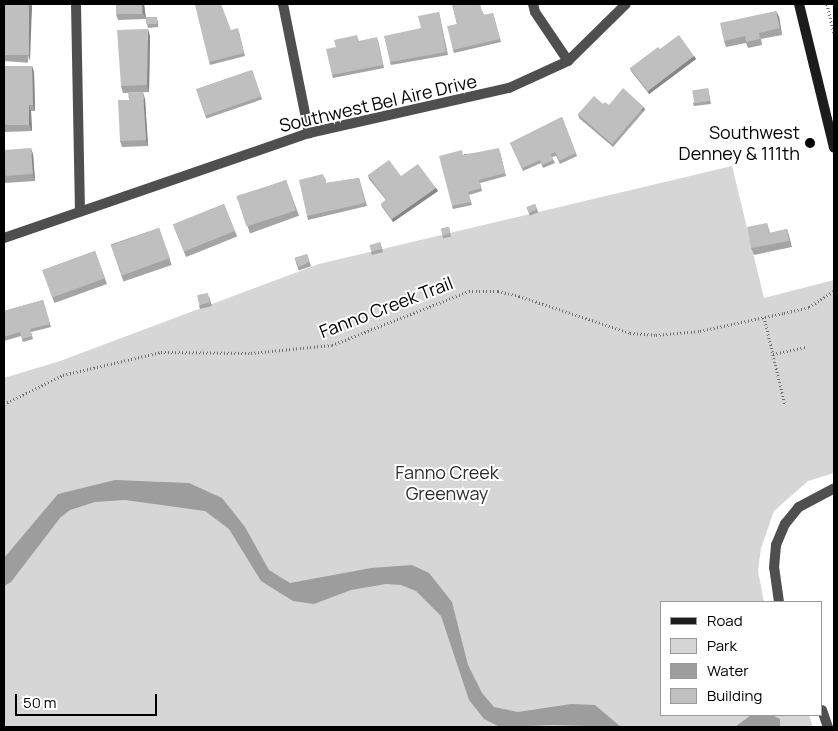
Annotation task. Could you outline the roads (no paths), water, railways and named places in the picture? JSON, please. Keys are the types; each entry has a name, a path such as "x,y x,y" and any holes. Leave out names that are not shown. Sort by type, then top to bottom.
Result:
{"street":[{"path":"76,4 80,210"},
{"path":"284,4 309,132"},
{"path":"533,4 568,61"},
{"name":"Southwest Bel Aire Drive","path":"4,238 309,132 509,88 568,61 626,4"},
{"path":"799,4 834,148"},
{"path":"779,601 774,568 776,545 785,524 799,507 834,488"},
{"path":"823,713 828,727"}],"water":[{"path":"115,480 189,483 222,498 245,527 269,570 290,583 371,568 412,565 429,573 452,602 468,665 482,693 494,707 518,712 571,704 595,705 621,727 553,725 500,727 484,719 469,700 441,616 416,591 401,585 386,584 351,590 314,604 293,601 261,581 229,529 205,511 125,500 95,502 70,510 60,518 11,582 4,586 4,558 58,494"},
{"path":"750,716 774,716 780,719 780,727 735,727"}],"place":[{"name":"Southwest Denney & 111th","path":"810,143"}],"park label":[{"name":"Fanno Creek Greenway","path":"447,483"}]}
